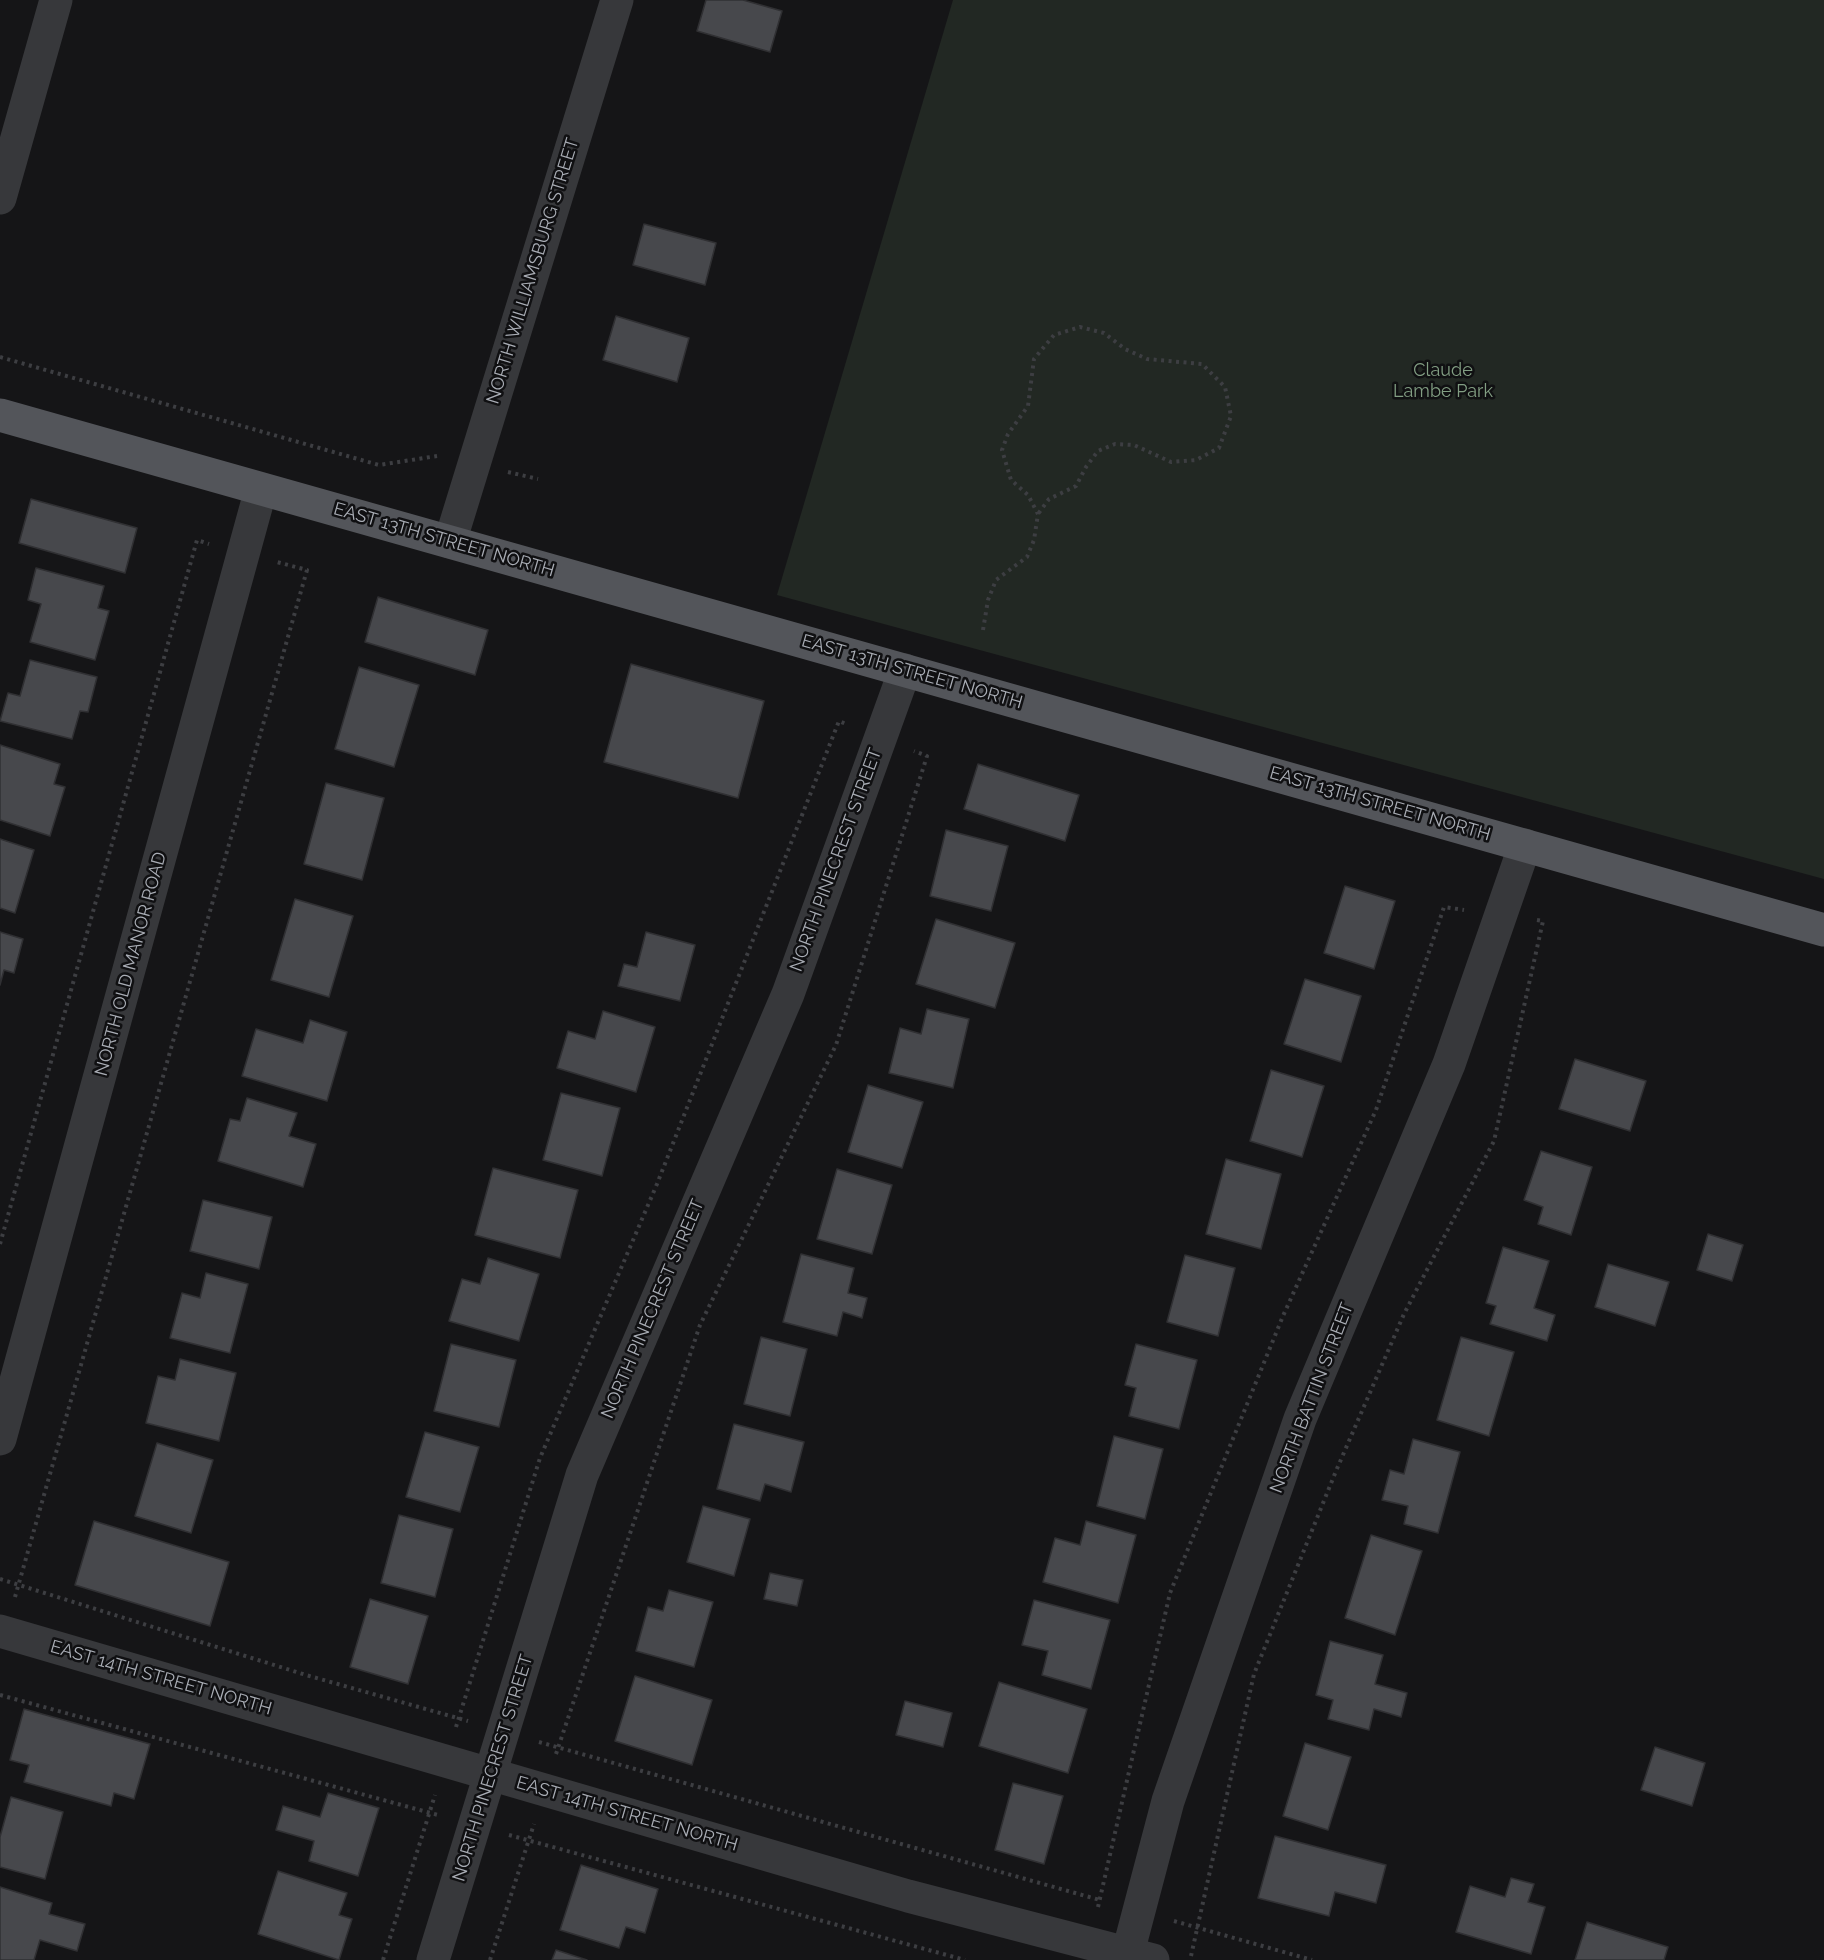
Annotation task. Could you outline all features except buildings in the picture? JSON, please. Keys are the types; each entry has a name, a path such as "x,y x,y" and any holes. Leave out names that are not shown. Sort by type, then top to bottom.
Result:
{"main road":[{"name":"EAST 13TH STREET NORTH","path":"0,415 1824,930"}],"street":[{"path":"0,198 56,0"},
{"name":"NORTH WILLIAMSBURG STREET","path":"450,542 617,0"},
{"name":"NORTH OLD MANOR ROAD","path":"0,1439 261,489"},
{"name":"NORTH PINECREST STREET","path":"433,1960 582,1475 788,994 905,670"},
{"name":"NORTH BATTIN STREET","path":"1136,1958 1139,1911 1168,1801 1300,1419 1449,1064 1525,845"},
{"name":"EAST 14TH STREET NORTH","path":"0,1631 908,1896 1136,1958"}],"path":[{"path":"983,630 988,600 996,580 1027,557 1034,540 1038,514 1049,499 1076,486 1098,451 1115,444 1134,445 1171,462 1196,460 1219,448 1231,416 1225,387 1202,364 1147,359 1125,349 1104,333 1080,327 1054,335 1034,359 1028,406 1008,434 1002,450 1011,480 1028,495 1038,514"},
{"path":"0,357 379,465 440,456 538,479"},
{"path":"490,1960 700,1324 836,1045 927,756 839,721"},
{"path":"0,1580 306,1675 1312,1960"}],"green space":[{"name":"Claude Lambe Park","path":"953,0 1824,0 1824,879 777,595"}]}
